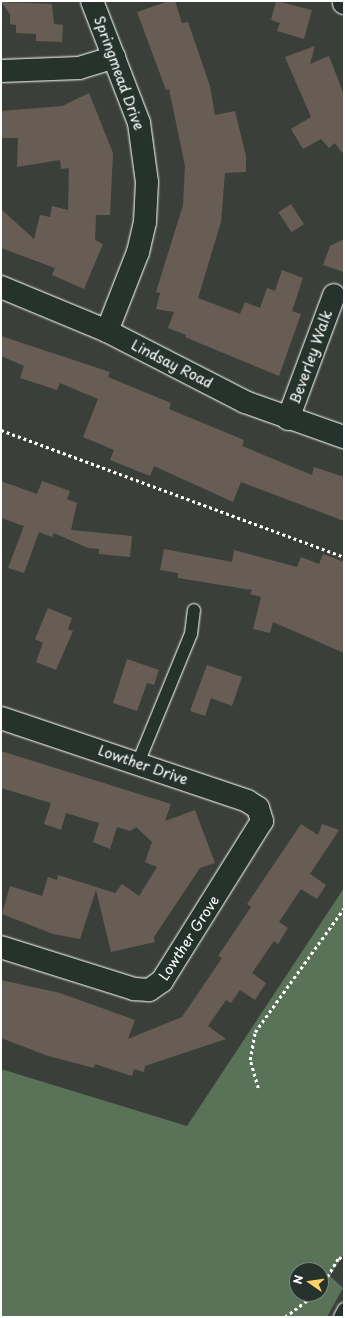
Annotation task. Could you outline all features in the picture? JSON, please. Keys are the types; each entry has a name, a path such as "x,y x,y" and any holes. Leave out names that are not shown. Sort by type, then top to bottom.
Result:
{"street":[{"name":"Springmead Drive","path":"92,1 139,123 147,195 138,252 107,331"},
{"path":"1,71 79,68 114,57"},
{"name":"Lindsay Road","path":"1,287 107,331 244,402 288,419 344,437"},
{"name":"Beverley Walk","path":"288,419 334,295"},
{"name":"Lowther Drive","path":"1,718 253,804 262,821 257,833"},
{"name":"Lowther Grove","path":"1,947 134,989 149,990 162,981 257,833"}],"lane":[{"path":"138,764 191,634 194,610"},
{"path":"340,1317 344,1309"}],"path":[{"path":"1,430 344,557"},
{"path":"258,1088 250,1060 255,1032 344,908"},
{"path":"329,1274 339,1257 344,1260"},
{"path":"285,1317 305,1302"}],"green space":[{"path":"344,888 344,1254 330,1276 343,1288 327,1317 1,1317 1,1069 187,1126"}],"building":[{"path":"169,1 175,1 182,23 188,22 210,86 215,115 235,111 246,156 246,172 225,173 221,222 198,298 240,314 245,302 260,308 267,288 275,291 282,270 303,278 292,311 301,314 279,376 185,337 186,335 168,328 174,312 156,309 160,293 156,292 183,205 185,166 169,89 166,90 137,12"},
{"path":"276,1 312,10 304,39 277,31 280,23 271,20"},
{"path":"1,2 52,4 54,24 63,25 62,42 36,41 36,34 16,33 16,25 10,24 10,14"},
{"path":"315,46 310,64 329,56 344,95 344,155 335,143 329,148 321,139 303,149 291,129 311,117 285,57"},
{"path":"89,93 113,153 110,215 96,215 95,240 103,244 84,289 52,275 55,268 1,248 1,209 34,239 40,215 50,217 52,206 68,210 69,168 61,169 60,160 17,167 18,138 1,138 1,111 62,106"},
{"path":"291,204 304,224 291,232 278,212"},
{"path":"344,239 344,272 323,265 330,246"},
{"path":"1,336 110,372 108,377 171,403 169,409 244,440 242,446 312,475 314,467 344,477 344,521 241,482 233,502 154,466 150,476 110,460 114,450 83,437 98,399 60,383 57,390 20,378 24,366 1,356"},
{"path":"1,481 37,494 42,481 70,491 67,499 77,503 71,530 132,536 130,557 99,554 99,549 88,548 54,533 52,537 39,532 24,573 8,568 24,526 1,518"},
{"path":"164,549 232,562 234,550 297,567 301,557 319,564 323,554 344,562 344,653 273,622 270,633 253,629 261,597 250,594 252,590 178,578 178,573 160,570"},
{"path":"48,608 72,618 68,629 73,631 56,670 36,662 43,643 35,639"},
{"path":"127,659 159,670 154,685 147,683 137,711 113,703"},
{"path":"207,665 242,677 232,706 211,698 205,716 190,711"},
{"path":"1,751 171,804 165,821 195,810 215,863 200,868 154,937 155,942 111,952 96,890 80,939 53,934 2,914 10,886 42,896 48,877 57,880 58,875 115,893 122,884 139,896 157,867 145,862 152,842 136,827 130,831 117,827 110,849 93,842 99,823 66,813 61,830 44,824 51,803 1,788"},
{"path":"301,824 318,835 322,824 339,830 310,874 326,885 317,899 301,889 279,922 288,928 278,944 274,941 252,973 266,983 255,1000 240,990 231,1003 226,1000 208,1026 226,1039 145,1066 144,1072 134,1069 132,1076 95,1064 94,1068 48,1056 1,1038 1,980 60,993 135,1020 128,1039 182,1017 222,958 218,956 251,907 247,904"}]}
